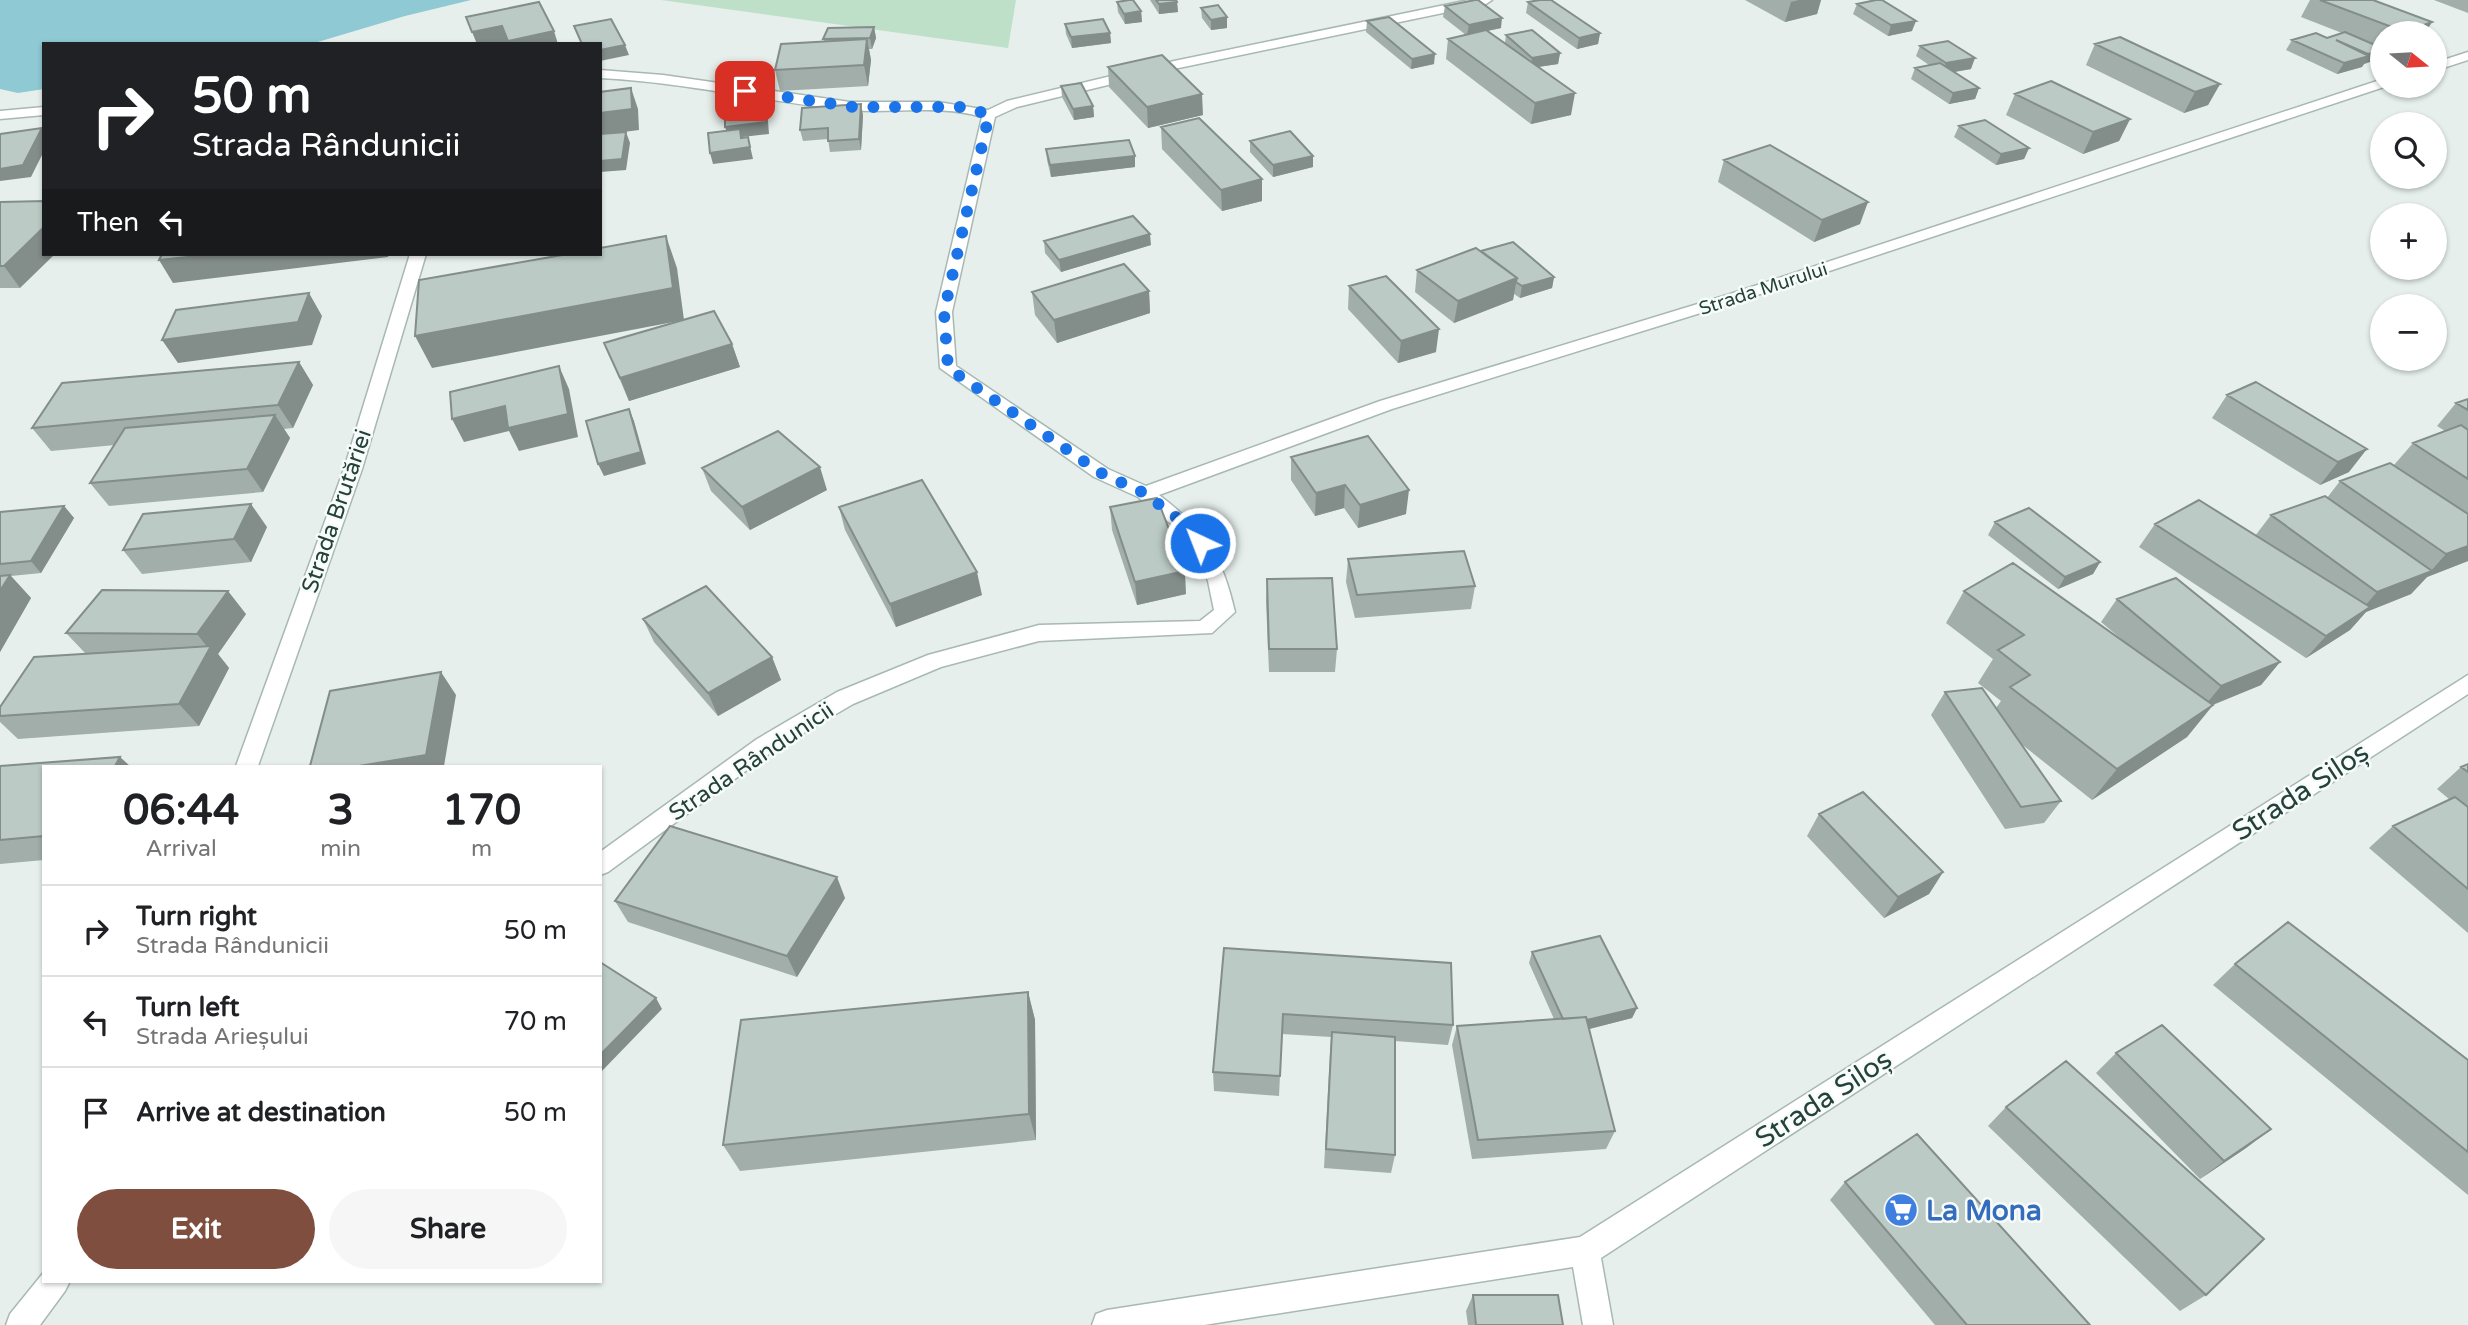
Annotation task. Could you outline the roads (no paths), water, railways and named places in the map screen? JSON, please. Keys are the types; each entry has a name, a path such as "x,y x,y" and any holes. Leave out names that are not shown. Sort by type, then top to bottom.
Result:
{"street":[{"path":"602,74 637,75 854,107 967,107 989,115 1012,104 1150,70 1486,0"},
{"path":"2447,63 2468,56"},
{"name":"Strada Murului","path":"1144,493 1386,405 1733,298 2370,88"},
{"path":"0,115 42,111"},
{"name":"Strada Rândunicii","path":"602,863 765,745 845,698 935,661 1039,633 1205,628 1224,612 1218,580 1200,543 1177,518 1144,493 1101,473 948,368 944,312 989,115"},
{"name":"Strada Brutăriei","path":"247,765 353,469 417,256"},
{"name":"Strada Siloș","path":"1107,1325 1176,1320 1585,1251 2468,683"},
{"path":"1585,1251 1598,1325"},
{"path":"21,1325 53,1283"}],"water":[{"path":"0,0 471,0 318,42 42,42 42,89 18,93 0,89"}],"place":[{"name":"La Mona","path":"1901,1210"}]}
